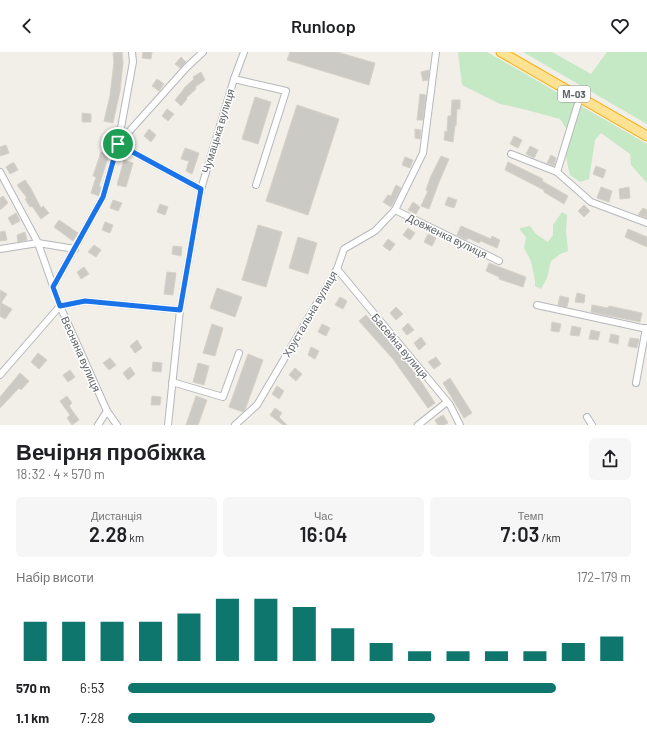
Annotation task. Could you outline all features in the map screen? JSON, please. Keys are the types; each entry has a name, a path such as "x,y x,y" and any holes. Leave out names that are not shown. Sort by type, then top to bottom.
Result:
{"highway":[{"name":"М-03","path":"501,52 647,136"}],"street":[{"path":"53,287 103,197 118,144 133,62 132,52"},
{"path":"118,144 186,68 203,52"},
{"name":"Чумацька вулиця","path":"168,425 180,310 201,189 234,79 244,52"},
{"name":"Хрустальна вулиця","path":"234,425 257,405 337,269 344,248 376,231 395,210 423,153 436,52"},
{"path":"234,79 286,91 256,185"},
{"path":"557,172 580,97"},
{"path":"118,144 201,189"},
{"path":"511,154 557,172 591,202 647,223"},
{"name":"Весняна вулиця","path":"0,172 38,243 60,306 107,410 117,425"},
{"name":"Довженка вулиця","path":"395,210 499,261"},
{"path":"0,249 38,243 75,249"},
{"name":"Басейна вулиця","path":"337,269 447,402 460,425"},
{"path":"0,375 60,306 85,301 180,310"},
{"path":"537,305 646,329 636,383"},
{"path":"172,382 223,397 239,353"},
{"path":"418,425 447,402"},
{"path":"98,425 107,410"},
{"path":"587,417 592,425"}],"green space":[{"path":"458,52 487,52 647,144 647,183 631,165 630,154 601,133 595,140 589,179 580,182 570,175 564,148 569,133 560,119 500,104 462,85"},
{"path":"523,52 552,52 591,74 607,52 647,52 647,124"},
{"path":"562,212 567,215 566,231 568,251 560,254 551,261 547,278 541,289 535,286 531,261 524,248 526,237 520,228 530,226 536,234 548,242 553,235 553,225"}],"building":[{"path":"122,52 123,63 120,91 113,123 104,121 110,96 114,62 113,53"},
{"path":"143,52 152,52 151,59 142,58"},
{"path":"290,52 337,52 375,63 369,85 287,60"},
{"path":"181,57 186,62 180,68 175,64"},
{"path":"429,70 428,80 423,81 421,72"},
{"path":"201,72 205,80 195,87 196,89 186,98 187,99 181,106 175,100 184,88 194,79 193,77"},
{"path":"157,79 164,84 159,91 152,86"},
{"path":"420,94 426,95 423,120 417,120"},
{"path":"255,97 271,102 258,144 242,139"},
{"path":"452,100 460,100 460,109 457,109 453,142 444,140 445,131 447,132 448,116 451,116"},
{"path":"297,105 339,119 308,215 266,201"},
{"path":"167,109 174,114 168,121 162,116"},
{"path":"82,113 91,114 91,122 82,122"},
{"path":"149,129 156,135 151,142 144,136"},
{"path":"415,129 421,130 420,139 415,138"},
{"path":"105,134 113,136 111,145 102,142"},
{"path":"514,136 522,140 518,148 510,144"},
{"path":"6,145 9,153 0,156 0,147"},
{"path":"530,146 538,150 534,158 526,154"},
{"path":"185,148 199,153 192,174 186,171 189,161 181,159"},
{"path":"101,152 109,154 99,186 101,187 99,196 91,193 96,177 93,176"},
{"path":"551,155 556,158 554,166 547,163"},
{"path":"441,156 449,159 429,209 421,206 428,191 426,190 431,176"},
{"path":"405,157 413,160 410,168 402,165"},
{"path":"124,160 133,163 126,187 117,185"},
{"path":"508,162 543,179 542,181 568,196 564,204 544,192 544,190 505,170"},
{"path":"14,163 18,170 10,174 6,167"},
{"path":"596,166 606,170 603,178 593,174"},
{"path":"25,180 41,208 43,206 49,213 41,219 32,206 30,207 25,199 27,198 17,185"},
{"path":"396,185 401,188 391,207 383,202 388,195 391,196"},
{"path":"601,187 612,191 609,202 597,198"},
{"path":"629,187 630,198 620,199 619,189"},
{"path":"3,196 8,203 0,210 0,198"},
{"path":"448,197 457,200 454,208 445,205"},
{"path":"113,200 122,203 118,211 110,208"},
{"path":"413,202 420,207 416,214 408,210"},
{"path":"160,204 168,207 165,215 157,212"},
{"path":"584,205 590,211 584,217 578,211"},
{"path":"643,208 647,210 647,218 638,215"},
{"path":"16,213 20,221 12,225 8,218"},
{"path":"59,220 78,233 73,241 54,227"},
{"path":"105,222 113,225 110,233 102,230"},
{"path":"258,225 282,232 266,287 242,280"},
{"path":"461,226 491,239 492,236 500,240 497,248 481,241 479,243 468,238 467,240 457,235"},
{"path":"408,228 415,233 410,240 403,235"},
{"path":"628,229 647,237 647,247 625,237"},
{"path":"5,231 7,240 0,241 0,232"},
{"path":"25,232 27,240 18,242 17,235"},
{"path":"428,234 436,238 432,246 424,242"},
{"path":"298,237 317,243 308,274 289,268"},
{"path":"388,239 395,244 390,251 383,246"},
{"path":"94,245 101,250 96,257 88,252"},
{"path":"173,246 182,247 181,256 172,254"},
{"path":"489,263 526,277 523,287 499,279 499,277 486,271"},
{"path":"84,267 89,274 81,279 77,272"},
{"path":"167,272 176,273 173,295 164,294"},
{"path":"217,288 242,297 235,317 210,308"},
{"path":"0,290 7,294 1,303 12,309 5,319 0,316"},
{"path":"577,293 585,295 584,303 575,302"},
{"path":"560,296 569,298 567,307 558,305"},
{"path":"340,297 347,301 343,309 335,305"},
{"path":"592,305 608,308 609,306 642,313 640,322 591,312"},
{"path":"396,307 403,314 396,320 390,313"},
{"path":"366,315 395,347 435,403 428,408 393,359 359,321"},
{"path":"552,322 561,324 559,332 551,331"},
{"path":"408,323 414,330 407,335 402,329"},
{"path":"212,324 223,328 215,356 203,353"},
{"path":"322,324 330,328 326,336 318,332"},
{"path":"572,326 581,328 579,336 570,335"},
{"path":"591,330 600,332 598,340 589,339"},
{"path":"611,334 619,336 618,344 609,342"},
{"path":"421,337 426,344 419,350 414,343"},
{"path":"630,338 639,339 637,348 628,346"},
{"path":"137,340 142,348 135,353 130,346"},
{"path":"311,347 319,351 315,359 308,355"},
{"path":"38,353 47,360 39,369 31,362"},
{"path":"248,354 263,360 243,412 229,407"},
{"path":"436,357 441,364 434,369 428,362"},
{"path":"110,358 116,365 109,370 103,363"},
{"path":"153,362 162,363 161,372 152,371"},
{"path":"198,363 209,366 204,385 193,382"},
{"path":"130,367 135,374 128,380 123,373"},
{"path":"295,368 302,374 296,381 289,375"},
{"path":"70,370 75,377 68,382 63,375"},
{"path":"20,373 29,381 21,390 19,388 0,408 0,397"},
{"path":"450,378 472,413 464,418 443,383"},
{"path":"277,386 284,391 279,399 272,394"},
{"path":"67,396 72,403 69,406 79,420 72,425 67,418 70,415 60,401"},
{"path":"152,396 161,397 160,405 151,405"},
{"path":"196,396 207,400 198,425 186,425"},
{"path":"275,408 282,413 279,417 287,425 283,425 270,415"},
{"path":"443,415 448,423 438,425 435,420"}],"route":[{"path":"118,144 201,189 180,310 85,301 60,306 53,287 103,197 118,144"}]}
